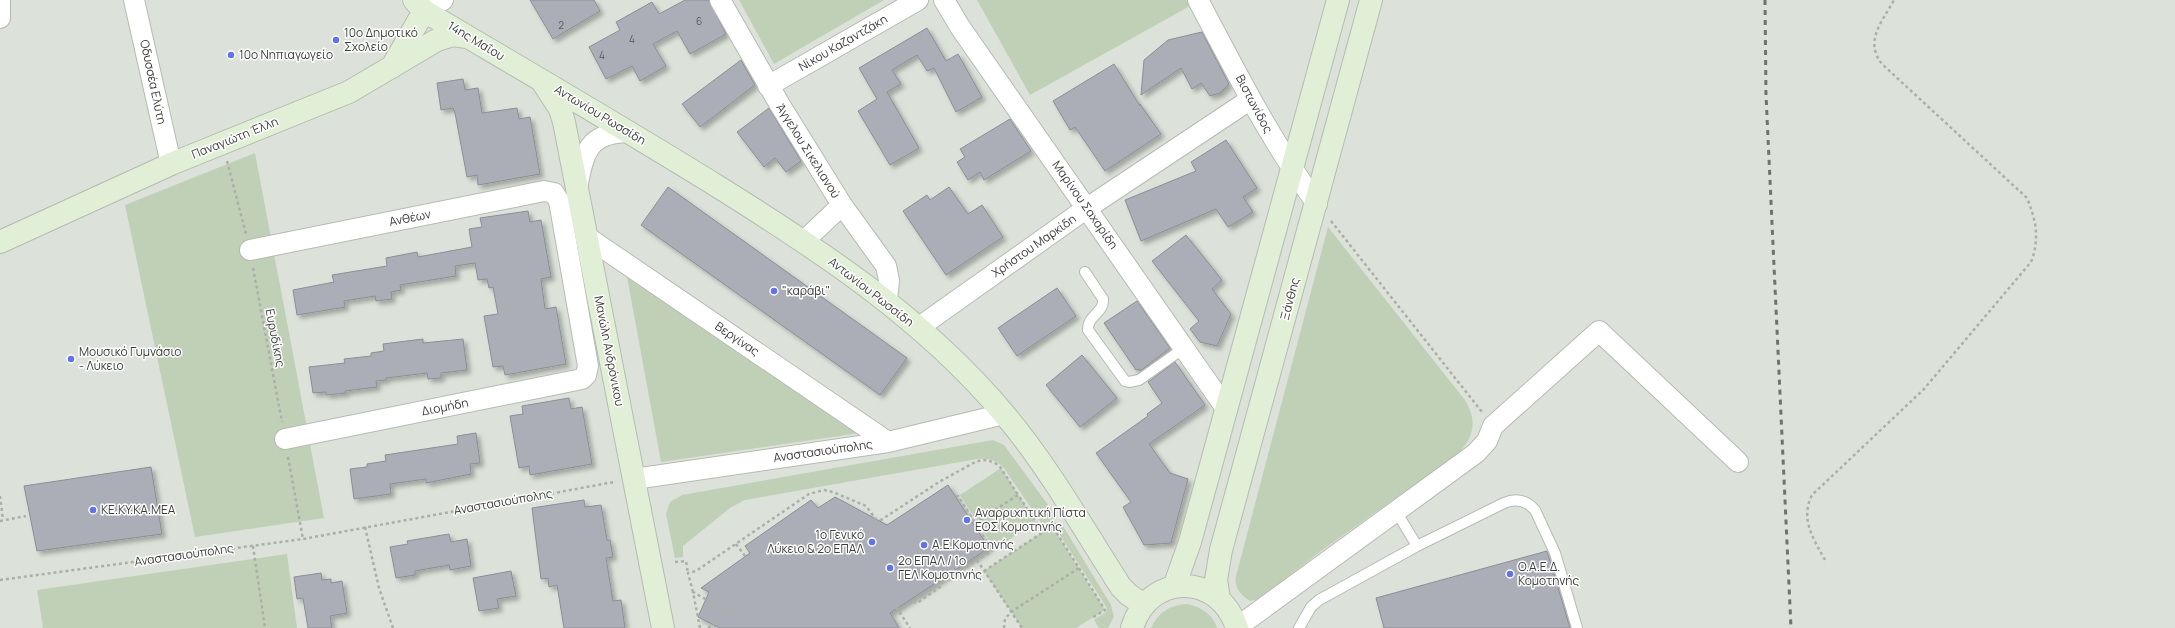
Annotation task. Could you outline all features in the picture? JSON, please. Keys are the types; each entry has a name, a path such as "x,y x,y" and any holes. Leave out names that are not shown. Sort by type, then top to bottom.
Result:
{"street":[{"name":"Οδυσσέα Ελύτη","path":"134,0 171,164"},
{"path":"392,68 419,5 443,0"},
{"name":"Άγγελου Σικελιανού","path":"720,0 768,86 842,205 886,266 889,280 887,301"},
{"name":"Νίκου Καζαντζάκη","path":"768,86 918,0"},
{"name":"Μαρίνου Σαχαρίδη","path":"944,0 957,22 1227,410"},
{"name":"Βιστωνίδος","path":"1198,0 1251,99 1292,171 1317,204"},
{"path":"1174,587 1190,542 1227,410 1338,0"},
{"name":"Ξάνθης","path":"1219,599 1216,580 1221,550 1317,204 1371,0"},
{"path":"0,2 0,18"},
{"name":"14ης Μαΐου","path":"419,5 467,37 540,79"},
{"name":"Παναγιώτη Έλλη","path":"0,242 171,164 349,92 392,68 437,40 453,35 467,37"},
{"name":"Αντωνίου Ρωσσίδη","path":"540,79 630,132 804,241 887,301 960,367 1004,414 1029,446 1121,587 1128,595 1143,604"},
{"name":"Μανώλη Ανδρόνικου","path":"540,79 560,109 587,237 663,628"},
{"name":"Χρήστου Μαρκίδη","path":"918,328 1087,208 1251,99"},
{"path":"577,188 581,165 593,144 602,136 612,132 630,132"},
{"name":"Ανθέων","path":"250,250 549,191 557,196 560,207 575,290"},
{"path":"804,241 842,205"},
{"name":"Βεργίνας","path":"587,237 888,442"},
{"path":"575,290 596,286"},
{"name":"Διομήδη","path":"285,439 578,381 586,375 588,366 575,290"},
{"path":"1132,628 1143,604 1157,593 1174,587 1201,589 1219,599 1229,611 1236,628 1480,450 1487,441 1493,426 1599,331 1738,462"},
{"name":"Αναστασιούπολης","path":"634,479 888,442 1004,414"}],"lane":[{"path":"1085,272 1103,299 1102,309 1090,320 1088,330 1124,381 1129,382 1139,380 1184,348"},
{"path":"1299,628 1311,607 1319,600 1417,546 1504,503 1517,500 1524,502 1535,510 1555,553 1577,628"},
{"path":"1396,511 1417,546"}],"path":[{"path":"1825,560 1808,529 1808,504 1812,495 1924,388 2031,262 2036,248 2037,232 2034,214 2027,198 1882,64 1876,56 1873,42 1875,34 1894,0"},
{"name":"Ευρυδίκης","path":"223,142 250,250 303,539"},
{"path":"1317,204 1456,376 1493,426"},
{"path":"852,532 855,537 965,467 977,461 987,460 995,463 1001,468 1043,532"},
{"name":"Αναστασιούπολης","path":"0,580 303,539 634,479"},
{"path":"688,573 696,571 801,499 817,491 833,492 866,506 878,522"},
{"path":"975,523 1018,494"},
{"path":"0,496 2,520 26,516"},
{"path":"913,602 917,603 940,587 940,584 993,550 987,543 958,496 956,497"},
{"path":"984,571 1060,521"},
{"path":"1052,526 1105,610 1092,618"},
{"path":"365,527 379,588 393,628"},
{"path":"736,544 745,556"},
{"path":"253,546 265,628"},
{"path":"977,560 1022,628"},
{"path":"675,562 686,561 700,628"},
{"path":"1004,628 1005,620 1011,612 1079,568"},
{"path":"899,611 937,586 935,583"},
{"path":"692,592 736,615 757,600"},
{"path":"893,602 910,628"},
{"path":"708,628 730,613"}],"green space":[{"path":"739,0 884,0 774,64"},
{"path":"977,0 1186,0 1190,6 1030,95"},
{"path":"255,153 324,518 195,537 125,205"},
{"path":"1328,227 1465,400 1472,415 1472,429 1467,443 1456,455 1321,551 1259,599 1250,601 1238,590 1236,576"},
{"path":"625,266 860,433 661,462"},
{"path":"993,440 1004,445 1057,517 1046,524 1042,524 1003,467 997,462 991,460 977,459 745,500 730,508 683,546 683,557 675,558 666,514 670,502 682,495"},
{"path":"1001,468 1036,522 995,549 960,495"},
{"path":"1052,526 1105,610 1076,628 1022,628 984,571"},
{"path":"1063,526 1111,605 1114,617 1108,628 1099,628 1094,620 1106,612 1107,608 1058,532"},
{"path":"287,554 297,628 43,628 37,590"},
{"path":"1187,604 1202,609 1206,612 1213,619 1217,628 1151,628 1157,618 1165,610 1175,606"}],"building":[{"path":"530,0 594,0 600,11 553,39"},
{"path":"685,0 709,0 726,34 690,54 677,31 653,44 666,66 640,81 632,66 606,79 589,47 620,30 616,22 652,2 659,14"},
{"path":"927,28 946,61 958,54 982,97 956,112 934,68 927,71 917,55 892,70 901,84 887,92 919,148 890,165 858,111 877,99 859,68"},
{"path":"1202,32 1229,84 1220,93 1210,96 1201,83 1192,89 1181,68 1141,95 1144,60 1168,40"},
{"path":"741,60 755,85 700,127 682,104"},
{"path":"1114,64 1140,106 1140,104 1161,134 1105,171 1075,127 1070,130 1053,101"},
{"path":"463,79 465,90 478,88 482,113 517,108 519,119 530,117 540,174 478,185 477,175 467,177 455,113 453,108 441,110 437,83"},
{"path":"769,108 801,161 786,172 775,158 764,167 737,132"},
{"path":"1010,119 1031,151 984,180 980,172 968,180 957,162 965,157 960,149"},
{"path":"1226,140 1257,188 1243,197 1253,212 1228,227 1216,209 1141,241 1125,200 1196,171 1191,162"},
{"name":"\"καράβι\"","path":"668,187 907,358 880,395 641,225"},
{"path":"949,187 968,214 982,205 1003,237 946,275 903,211 927,195 930,200"},
{"path":"528,211 530,222 541,220 551,277 541,279 545,309 556,307 566,364 505,375 503,366 493,367 484,316 498,314 493,287 489,288 487,279 478,280 475,263 455,266 456,276 400,285 401,290 391,292 392,299 376,301 375,296 344,301 345,307 297,315 293,290 334,282 332,275 387,266 386,258 417,252 418,257 472,247 469,229 482,227 480,218"},
{"path":"1186,235 1222,280 1212,289 1231,314 1217,346 1200,342 1190,329 1199,321 1152,261"},
{"path":"1057,288 1076,316 1017,356 998,328"},
{"path":"1137,301 1170,348 1140,371 1139,369 1136,370 1104,323"},
{"path":"423,339 423,343 463,339 467,370 441,373 441,378 428,379 427,373 386,378 386,380 376,381 377,387 345,391 346,393 326,395 326,392 313,393 309,367 345,363 344,359 371,356 371,353 384,351 383,344"},
{"path":"1082,355 1117,398 1080,427 1046,385"},
{"path":"1175,362 1205,405 1149,444 1170,473 1188,479 1171,543 1144,545 1123,507 1131,502 1096,453 1148,416 1147,414 1162,403 1148,382"},
{"path":"569,398 571,409 582,407 592,464 530,475 529,466 519,468 510,416 523,414 522,406"},
{"path":"476,433 480,463 470,464 471,474 426,483 426,479 390,484 391,494 354,499 350,469 367,467 367,464 386,461 385,455 458,444 457,436"},
{"name":"ΚΕ.ΚΥ.ΚΑ.ΜΕΑ","path":"151,467 162,534 37,551 24,486"},
{"path":"948,485 989,548 890,613 899,628 720,628 698,617 709,592 701,588 750,553 745,546 811,500 818,508 835,497 887,525"},
{"path":"584,500 585,507 601,505 607,540 610,540 613,557 606,558 613,601 621,600 625,628 564,628 557,585 549,587 548,578 541,579 532,508"},
{"path":"449,534 451,542 467,539 471,566 450,570 449,565 415,571 415,575 396,578 390,547 408,544 407,541"},
{"name":"Ο.Α.Ε.Δ. Κομοτηνής","path":"1547,551 1570,628 1384,628 1376,598"},
{"path":"511,571 516,596 497,599 499,608 479,611 473,578"},
{"path":"321,573 322,580 331,579 331,583 342,581 347,613 330,616 332,628 308,628 303,598 297,599 294,577"}],"railway":[{"path":"1765,0 1766,95 1791,628"}],"place":[{"name":"10ο Δημοτικό Σχολείο","path":"336,40"},
{"name":"10ο Νηπιαγωγείο","path":"231,55"},
{"name":"\"καράβι\"","path":"774,291"},
{"name":"Μουσικό Γυμνάσιο - Λύκειο","path":"71,359"},
{"name":"ΚΕ.ΚΥ.ΚΑ.ΜΕΑ","path":"93,510"},
{"name":"Αναρριχητική Πίστα ΕΟΣ Κομοτηνής","path":"967,520"},
{"name":"1ο Γενικό Λύκειο & 2ο ΕΠΑΛ","path":"872,542"},
{"name":"Α.Ε.Κομοτηνής","path":"924,545"},
{"name":"2ο ΕΠΑΛ / 1ο ΓΕΛ Κομοτηνής","path":"890,568"},
{"name":"Ο.Α.Ε.Δ. Κομοτηνής","path":"1510,574"}]}
